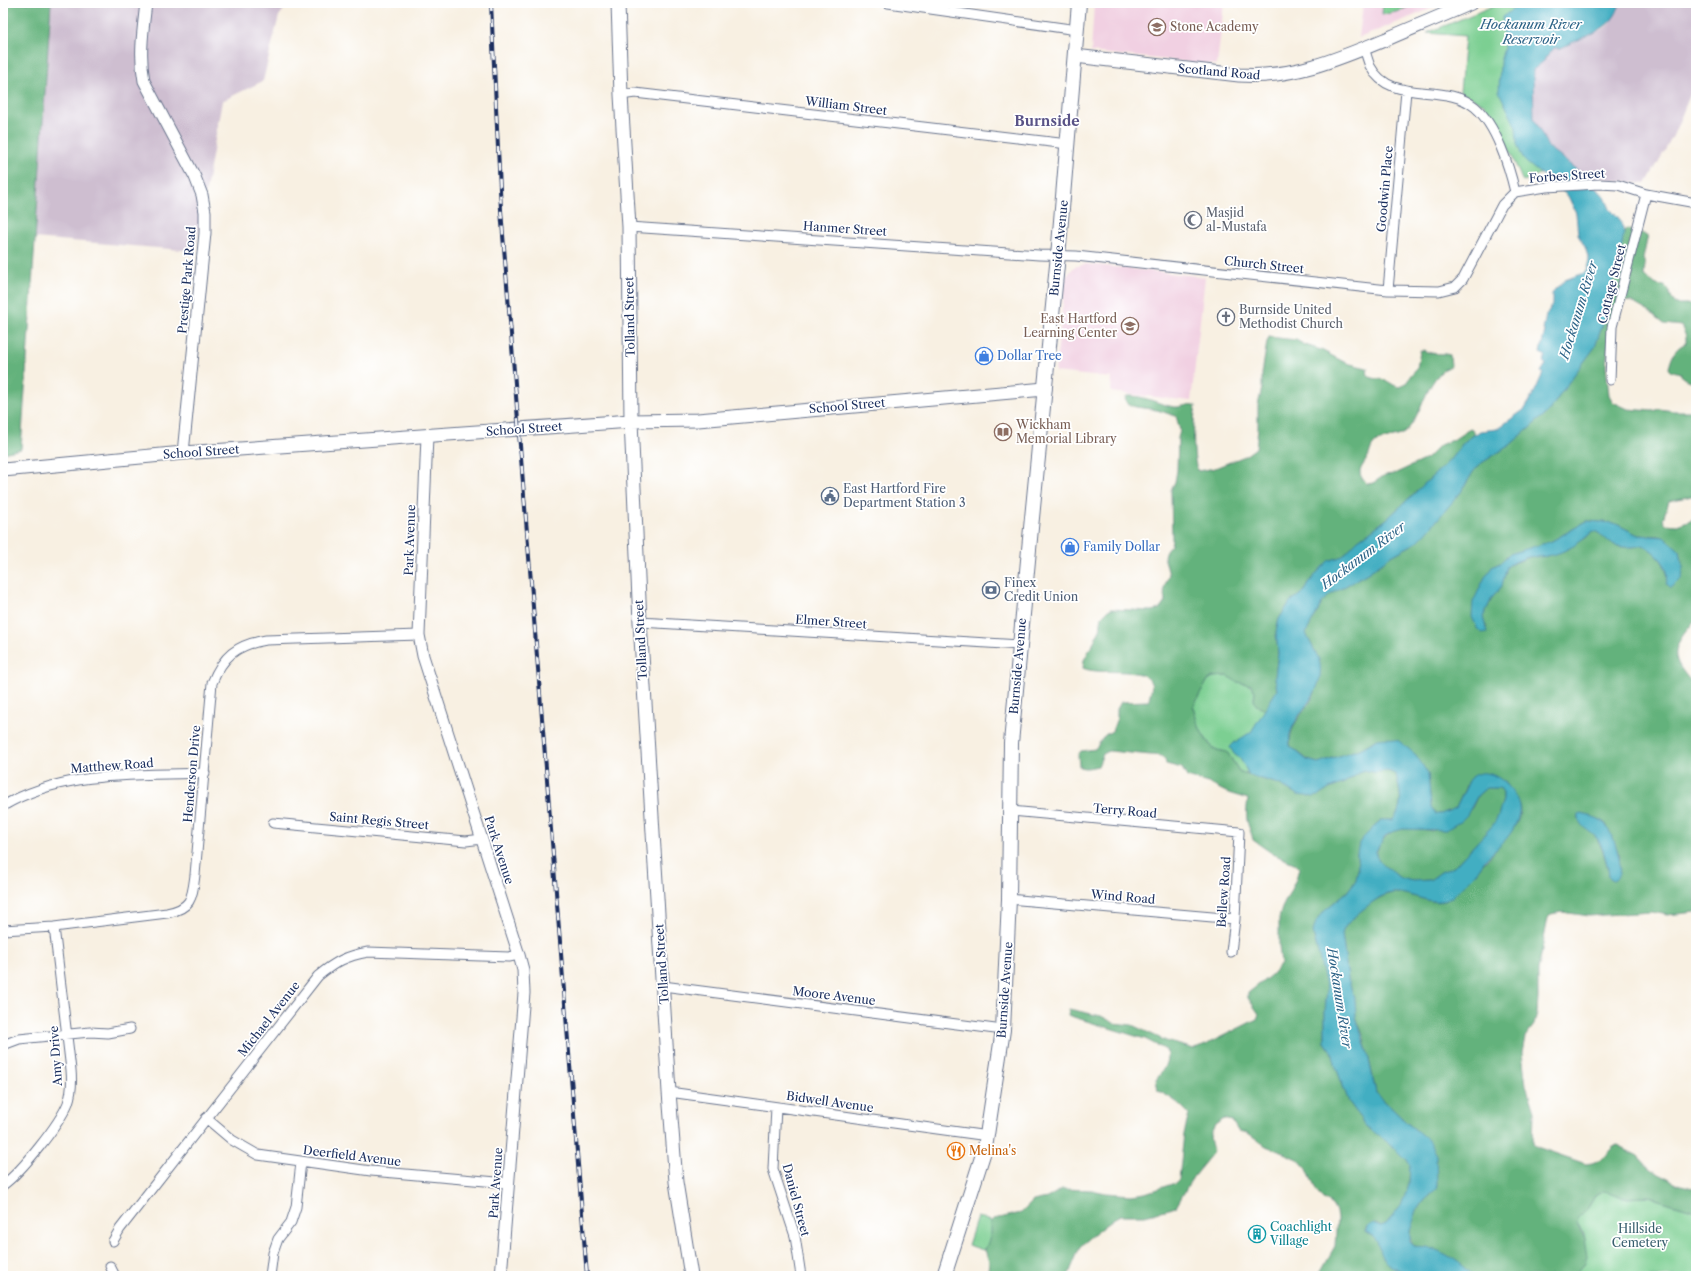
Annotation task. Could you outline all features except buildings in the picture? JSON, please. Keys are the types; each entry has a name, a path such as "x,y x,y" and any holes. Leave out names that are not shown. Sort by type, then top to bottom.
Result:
{"main road":[{"name":"Tolland Street","path":"618,3 621,95 629,227 631,421 640,622 669,1092 676,1182 691,1276"},
{"name":"Burnside Avenue","path":"944,1276 988,1136 1003,1030 1009,899 1011,744 1058,256 1080,3"},
{"name":"Scotland Road","path":"1075,56 1257,76 1292,72 1327,63 1471,3"},
{"name":"School Street","path":"3,470 183,453 631,421 698,420 1045,389"}],"street":[{"name":"Prestige Park Road","path":"146,3 141,50 141,66 144,81 195,177 202,195 205,212 205,238 183,453"},
{"path":"888,3 1077,30"},
{"path":"1364,48 1370,66 1381,80 1391,86 1406,91 1431,92 1456,97 1474,106 1484,116 1500,146 1509,166 1515,192"},
{"name":"Goodwin Place","path":"1388,290 1406,91"},
{"name":"William Street","path":"621,95 634,93 1068,144"},
{"name":"Forbes Street","path":"1463,279 1498,210 1515,192 1552,187 1594,184 1618,185 1646,194 1696,203"},
{"name":"Cottage Street","path":"1610,380 1612,328 1646,194"},
{"name":"Hanmer Street","path":"629,227 1058,256"},
{"name":"Church Street","path":"1058,256 1076,256 1139,262 1164,267 1388,290 1439,291 1455,287 1463,279"},
{"name":"Park Avenue","path":"427,436 419,635 423,656 520,955 523,970 524,993 501,1276"},
{"name":"Elmer Street","path":"640,622 1020,645"},
{"name":"Henderson Drive","path":"3,930 54,927 167,913 179,910 188,904 192,893 195,875 212,683 226,658 238,648 251,642 266,640 419,635"},
{"name":"Matthew Road","path":"3,806 19,796 66,781 87,778 205,773"},
{"name":"Terry Road","path":"1010,811 1239,832"},
{"name":"Saint Regis Street","path":"273,823 466,841 482,839"},
{"name":"Bellew Road","path":"1231,952 1235,920 1239,832"},
{"name":"Wind Road","path":"1009,899 1235,920"},
{"name":"Amy Drive","path":"3,1185 35,1152 61,1116 68,1102 72,1088 54,927"},
{"name":"Michael Avenue","path":"113,1241 120,1228 318,976 333,964 350,955 368,952 508,957 520,955"},
{"name":"Moore Avenue","path":"663,986 1003,1030"},
{"path":"3,1046 19,1040 90,1032 108,1034 130,1029"},
{"name":"Bidwell Avenue","path":"669,1092 988,1136"},
{"name":"Daniel Street","path":"776,1107 773,1169 795,1236 801,1276"},
{"name":"Deerfield Avenue","path":"206,1118 232,1140 258,1155 371,1171 508,1183"},
{"path":"270,1276 273,1253 278,1239 291,1222 293,1215 301,1162"},
{"path":"110,1266 115,1276"}],"shaded area":[{"path":"51,3 289,3 279,16 263,81 222,101 195,251 34,238"},
{"name":"Stone Academy","path":"1094,3 1224,3 1217,65 1091,52"},
{"path":"1363,3 1445,3 1359,38"},
{"path":"1620,3 1696,3 1696,81 1673,136 1646,184 1599,178 1587,178 1548,147 1534,118 1533,70 1545,60 1545,57 1547,57 1554,48 1561,48 1603,29 1609,24 1618,11"},
{"name":"East Hartford Learning Center","path":"1086,264 1205,277 1191,401 1111,392 1112,378 1055,372 1066,277 1074,267"}],"green space":[{"path":"3,3 51,3 21,449 3,453"},
{"path":"1383,3 1415,3 1400,11 1382,15"},
{"path":"1500,3 1552,3 1516,79 1554,167 1523,182 1506,142 1484,104 1460,92 1465,36 1427,33"},
{"path":"1627,229 1648,235 1643,259 1645,264 1644,275 1657,285 1666,287 1676,304 1687,304 1696,307 1696,495 1669,501 1663,519 1666,524 1677,525 1696,518 1696,619 1681,638 1677,646 1676,653 1677,660 1681,668 1696,687 1696,912 1667,915 1651,912 1589,916 1562,912 1551,914 1548,918 1538,970 1537,1014 1534,1025 1525,1037 1522,1053 1526,1085 1534,1111 1533,1144 1537,1147 1586,1164 1601,1160 1613,1147 1618,1146 1638,1156 1649,1168 1658,1174 1678,1184 1696,1189 1696,1211 1649,1197 1622,1198 1602,1191 1597,1194 1589,1208 1578,1219 1577,1224 1584,1238 1587,1258 1584,1265 1576,1272 1575,1276 1473,1276 1463,1266 1452,1259 1425,1247 1414,1246 1411,1241 1410,1230 1414,1216 1424,1200 1433,1191 1437,1184 1416,1130 1376,1093 1364,1038 1356,1017 1355,1001 1348,979 1342,934 1347,924 1361,911 1374,901 1389,894 1404,894 1435,902 1450,898 1494,852 1512,830 1518,820 1520,808 1515,796 1505,782 1466,786 1456,808 1441,814 1436,814 1431,807 1428,774 1378,739 1360,749 1318,763 1308,760 1290,746 1290,738 1297,720 1314,695 1319,671 1319,661 1306,633 1322,603 1330,595 1369,572 1388,558 1417,542 1461,492 1473,472 1480,464 1510,445 1549,411 1595,347 1608,308 1611,286 1619,262 1620,245 1624,232","holes":["1621,300 1632,302 1651,313 1664,324 1681,326 1686,336 1686,343 1679,347 1674,353 1669,368 1670,370 1680,373 1683,378 1693,382 1695,403 1692,411 1660,409 1653,411 1628,409 1613,402 1609,395 1606,366 1610,332","1587,521 1614,523 1638,535 1660,536 1680,551 1683,567 1668,579 1666,568 1663,563 1648,548 1643,545 1633,547 1615,545 1606,540 1599,533 1593,531 1586,538 1547,556 1532,556 1507,566 1502,586 1492,598 1483,617 1487,627 1478,630 1476,624 1492,567 1502,562 1506,557 1552,541","1578,818 1599,819 1606,824 1620,857 1609,877 1600,844 1595,836"]},
{"path":"1269,337 1296,340 1305,345 1321,350 1346,363 1367,368 1368,376 1385,380 1399,387 1406,384 1410,376 1417,368 1420,351 1423,350 1431,353 1450,355 1451,366 1443,370 1431,385 1409,428 1401,435 1378,441 1372,447 1360,470 1363,480 1367,484 1373,483 1385,475 1394,474 1426,459 1440,445 1453,440 1468,430 1471,429 1475,434 1464,442 1449,461 1387,519 1357,541 1343,556 1328,561 1313,577 1305,591 1290,602 1279,619 1276,632 1278,653 1275,677 1277,690 1266,709 1256,705 1254,700 1255,691 1251,685 1237,682 1227,676 1213,677 1208,680 1193,707 1198,724 1207,741 1215,749 1227,752 1239,771 1244,774 1279,784 1298,795 1320,795 1329,789 1344,783 1364,770 1373,772 1387,771 1396,775 1399,786 1399,810 1392,820 1381,820 1357,853 1358,870 1356,880 1347,892 1326,909 1314,938 1322,963 1327,989 1325,1042 1333,1054 1336,1067 1349,1102 1360,1117 1363,1124 1394,1147 1410,1165 1409,1184 1402,1206 1386,1224 1381,1226 1376,1223 1365,1229 1376,1237 1383,1258 1419,1276 1318,1276 1335,1246 1336,1212 1328,1201 1323,1199 1316,1190 1307,1169 1298,1159 1266,1146 1248,1133 1238,1131 1232,1121 1224,1119 1215,1125 1211,1133 1210,1138 1213,1151 1211,1155 1193,1177 1176,1207 1145,1215 1120,1215 1113,1219 1085,1241 1080,1247 1068,1276 984,1276 988,1270 989,1262 985,1250 990,1237 990,1223 994,1219 1021,1213 1033,1201 1047,1198 1062,1189 1092,1190 1131,1195 1145,1193 1175,1183 1179,1179 1184,1134 1189,1114 1175,1101 1158,1091 1156,1080 1163,1070 1166,1062 1166,1050 1145,1039 1070,1016 1068,1015 1069,1009 1101,1016 1114,1023 1132,1025 1166,1041 1194,1049 1199,1048 1257,1019 1259,1014 1248,998 1248,993 1271,975 1281,964 1279,946 1279,918 1282,908 1296,879 1299,868 1296,864 1273,854 1253,840 1247,820 1248,799 1228,793 1208,783 1187,777 1182,768 1166,764 1165,759 1161,756 1109,751 1103,754 1098,766 1086,768 1079,766 1078,755 1081,751 1095,749 1105,735 1112,731 1117,718 1117,709 1121,702 1149,701 1151,683 1147,678 1140,674 1131,672 1099,671 1083,668 1084,660 1100,630 1102,616 1111,609 1152,611 1160,609 1165,602 1164,588 1169,575 1164,556 1171,545 1172,539 1171,490 1175,482 1177,470 1178,438 1180,430 1176,416 1158,410 1132,406 1125,399 1127,396 1133,396 1174,407 1191,405 1196,406 1194,440 1196,466 1198,471 1215,468 1245,456 1256,448 1258,405 1262,388 1262,374"},
{"path":"1227,676 1253,688 1255,691 1254,700 1266,709 1251,732 1234,743 1234,754 1241,759 1249,775 1239,771 1227,752 1217,750 1212,747 1199,729 1193,707 1208,680 1213,677"},
{"path":"1486,788 1500,788 1503,792 1503,800 1498,816 1493,825 1454,867 1441,872 1430,880 1411,881 1401,878 1383,865 1376,856 1380,844 1390,833 1396,830 1410,828 1432,831 1472,808 1478,795"},
{"name":"Hillside Cemetery","path":"1602,1191 1612,1193 1622,1198 1649,1197 1696,1211 1696,1276 1575,1276 1576,1272 1584,1265 1583,1233 1577,1224 1578,1219 1589,1208 1597,1194"},
{"path":"977,1217 1057,1239 1049,1272 968,1245"}],"water":[{"path":"1522,3 1620,3 1617,12 1604,26 1596,32 1561,48 1554,48 1547,57 1545,57 1545,60 1533,70 1534,118 1548,147 1587,178 1605,197 1610,209 1618,217 1623,226 1624,232 1619,262 1611,286 1608,308 1595,347 1549,411 1510,445 1480,464 1473,472 1461,492 1417,542 1388,558 1369,572 1330,595 1322,603 1306,633 1320,664 1318,684 1310,701 1299,716 1290,734 1290,746 1307,760 1318,763 1360,749 1378,739 1388,738 1399,741 1416,755 1428,774 1431,807 1436,814 1441,814 1456,808 1471,777 1479,773 1488,773 1504,782 1511,789 1519,806 1519,813 1515,826 1507,838 1451,898 1442,901 1435,901 1399,893 1384,895 1375,900 1355,916 1347,924 1342,934 1348,979 1355,1001 1356,1017 1368,1055 1376,1093 1407,1123 1428,1140 1436,1155 1436,1189 1423,1201 1417,1210 1410,1231 1410,1242 1414,1246 1427,1247 1446,1255 1458,1262 1473,1276 1438,1276 1412,1273 1400,1270 1390,1265 1383,1259 1375,1238 1366,1231 1367,1226 1373,1223 1381,1226 1386,1224 1401,1206 1409,1184 1410,1165 1394,1147 1363,1124 1360,1117 1349,1102 1336,1067 1333,1054 1325,1042 1327,989 1313,932 1316,922 1326,909 1347,892 1356,880 1359,843 1381,820 1392,820 1399,810 1399,786 1396,775 1387,771 1373,772 1364,770 1344,783 1329,789 1320,795 1314,797 1298,795 1279,784 1249,775 1241,759 1234,754 1230,747 1251,732 1277,690 1275,677 1278,653 1276,632 1279,619 1290,602 1305,591 1313,577 1328,561 1343,556 1357,541 1387,519 1449,461 1464,442 1480,431 1497,429 1525,409 1536,389 1543,373 1541,372 1546,364 1543,362 1546,356 1540,353 1545,331 1543,330 1546,315 1552,305 1552,294 1555,289 1565,280 1584,273 1587,268 1589,260 1585,247 1578,235 1576,213 1568,196 1523,159 1517,144 1516,127 1499,92 1500,62 1504,48 1502,17","holes":["1486,788 1500,788 1503,792 1503,800 1498,816 1493,825 1454,867 1441,872 1430,880 1412,881 1401,878 1383,865 1376,856 1376,851 1385,836 1392,832 1403,829 1446,830 1461,821 1467,815 1478,795"]},
{"path":"1587,521 1614,523 1638,535 1665,537 1680,551 1683,567 1682,578 1670,588 1666,584 1668,578 1665,566 1658,556 1648,548 1643,545 1629,547 1615,545 1606,540 1599,533 1593,531 1578,543 1559,553 1544,557 1528,557 1507,566 1502,586 1492,598 1483,617 1487,632 1482,633 1478,630 1472,617 1473,602 1485,577 1492,567 1502,562 1510,554 1552,541"},
{"path":"1581,814 1599,819 1608,828 1615,843 1620,862 1618,876 1613,880 1609,877 1606,859 1599,841 1580,823 1579,815"}],"railway":[{"path":"491,3 501,210 587,1276"}],"place":[{"name":"Stone Academy","path":"1157,27"},
{"name":"Masjid al-Mustafa","path":"1193,220"},
{"name":"Burnside United Methodist Church","path":"1226,317"},
{"name":"East Hartford Learning Center","path":"1130,326"},
{"name":"Dollar Tree","path":"984,356"},
{"name":"Wickham Memorial Library","path":"1003,432"},
{"name":"East Hartford Fire Department Station 3","path":"830,496"},
{"name":"Family Dollar","path":"1070,547"},
{"name":"Finex Credit Union","path":"991,590"},
{"name":"Melina's","path":"956,1151"},
{"name":"Coachlight Village","path":"1257,1234"}],"district":[{"name":"Burnside","path":"1047,121"}],"water label":[{"name":"Hockanum River Reservoir","path":"1531,32"},
{"name":"Hockanum River","path":"1578,310"},
{"name":"Hockanum River","path":"1363,555"},
{"name":"Hockanum River","path":"1340,998"}]}
